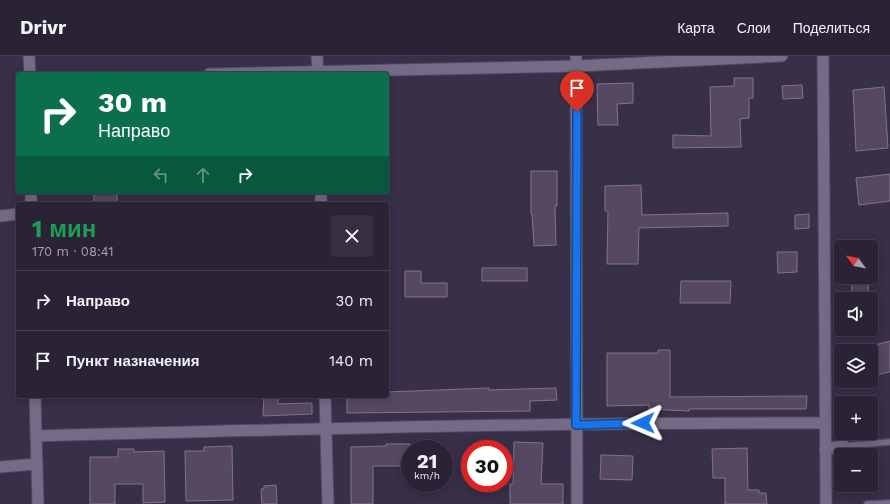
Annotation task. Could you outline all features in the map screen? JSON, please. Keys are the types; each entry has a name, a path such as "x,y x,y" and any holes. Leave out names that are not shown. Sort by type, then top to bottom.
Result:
{"street":[{"path":"29,56 30,72"},
{"path":"317,56 318,72"},
{"path":"340,72 576,61 782,56"},
{"path":"823,56 824,423 826,504"},
{"path":"576,61 577,504"},
{"path":"0,216 16,214"},
{"path":"35,398 38,504"},
{"path":"325,398 328,504"},
{"path":"36,436 326,428 824,423"},
{"path":"825,448 844,446"},
{"path":"0,467 37,464"}],"lane":[{"path":"844,446 890,442"},
{"path":"867,504 890,503"}],"building":[{"path":"734,78 753,78 753,98 749,98 749,118 740,119 741,147 673,148 673,135 711,136 710,87 734,86"},
{"path":"633,83 633,103 617,104 618,125 598,125 597,84"},
{"path":"802,85 803,98 783,99 782,86"},
{"path":"884,87 888,148 856,151 853,90"},
{"path":"531,171 557,171 557,206 555,206 556,245 534,246 531,214"},
{"path":"890,174 890,201 859,205 856,178"},
{"path":"641,185 642,215 728,213 728,226 639,228 638,264 607,264 608,211 605,211 605,186"},
{"path":"94,194 117,194 117,202 94,202"},
{"path":"809,214 809,228 795,229 795,215"},
{"path":"777,252 797,252 797,272 778,273"},
{"path":"482,268 527,268 527,281 482,281"},
{"path":"405,271 421,271 421,283 447,283 447,297 405,297"},
{"path":"681,281 731,281 730,303 680,303"},
{"path":"851,284 868,284 869,292 852,292"},
{"path":"890,341 890,372 878,375 878,344"},
{"path":"658,350 670,350 670,397 807,396 806,409 689,409 689,411 649,409 649,405 607,406 607,353 658,353"},
{"path":"489,388 489,390 556,388 557,400 530,401 530,411 347,413 347,398 389,398 389,392"},
{"path":"264,398 278,398 278,404 312,403 312,414 263,416"},
{"path":"514,442 543,443 541,484 563,484 563,504 510,504 510,492 513,492"},
{"path":"386,444 401,444 401,466 373,466 373,504 351,504 351,447 386,446"},
{"path":"232,446 233,500 186,501 185,451 204,451 204,447"},
{"path":"747,448 748,490 759,490 759,493 766,493 767,504 725,504 725,478 713,478 712,449"},
{"path":"118,449 134,449 134,452 164,451 165,502 143,503 143,484 115,484 115,504 90,504 90,457 118,457"},
{"path":"601,455 633,456 632,480 600,479"},
{"path":"276,485 277,504 262,504 261,489 264,489 264,486"}],"route":[{"path":"577,112 576,425 643,423"}]}
